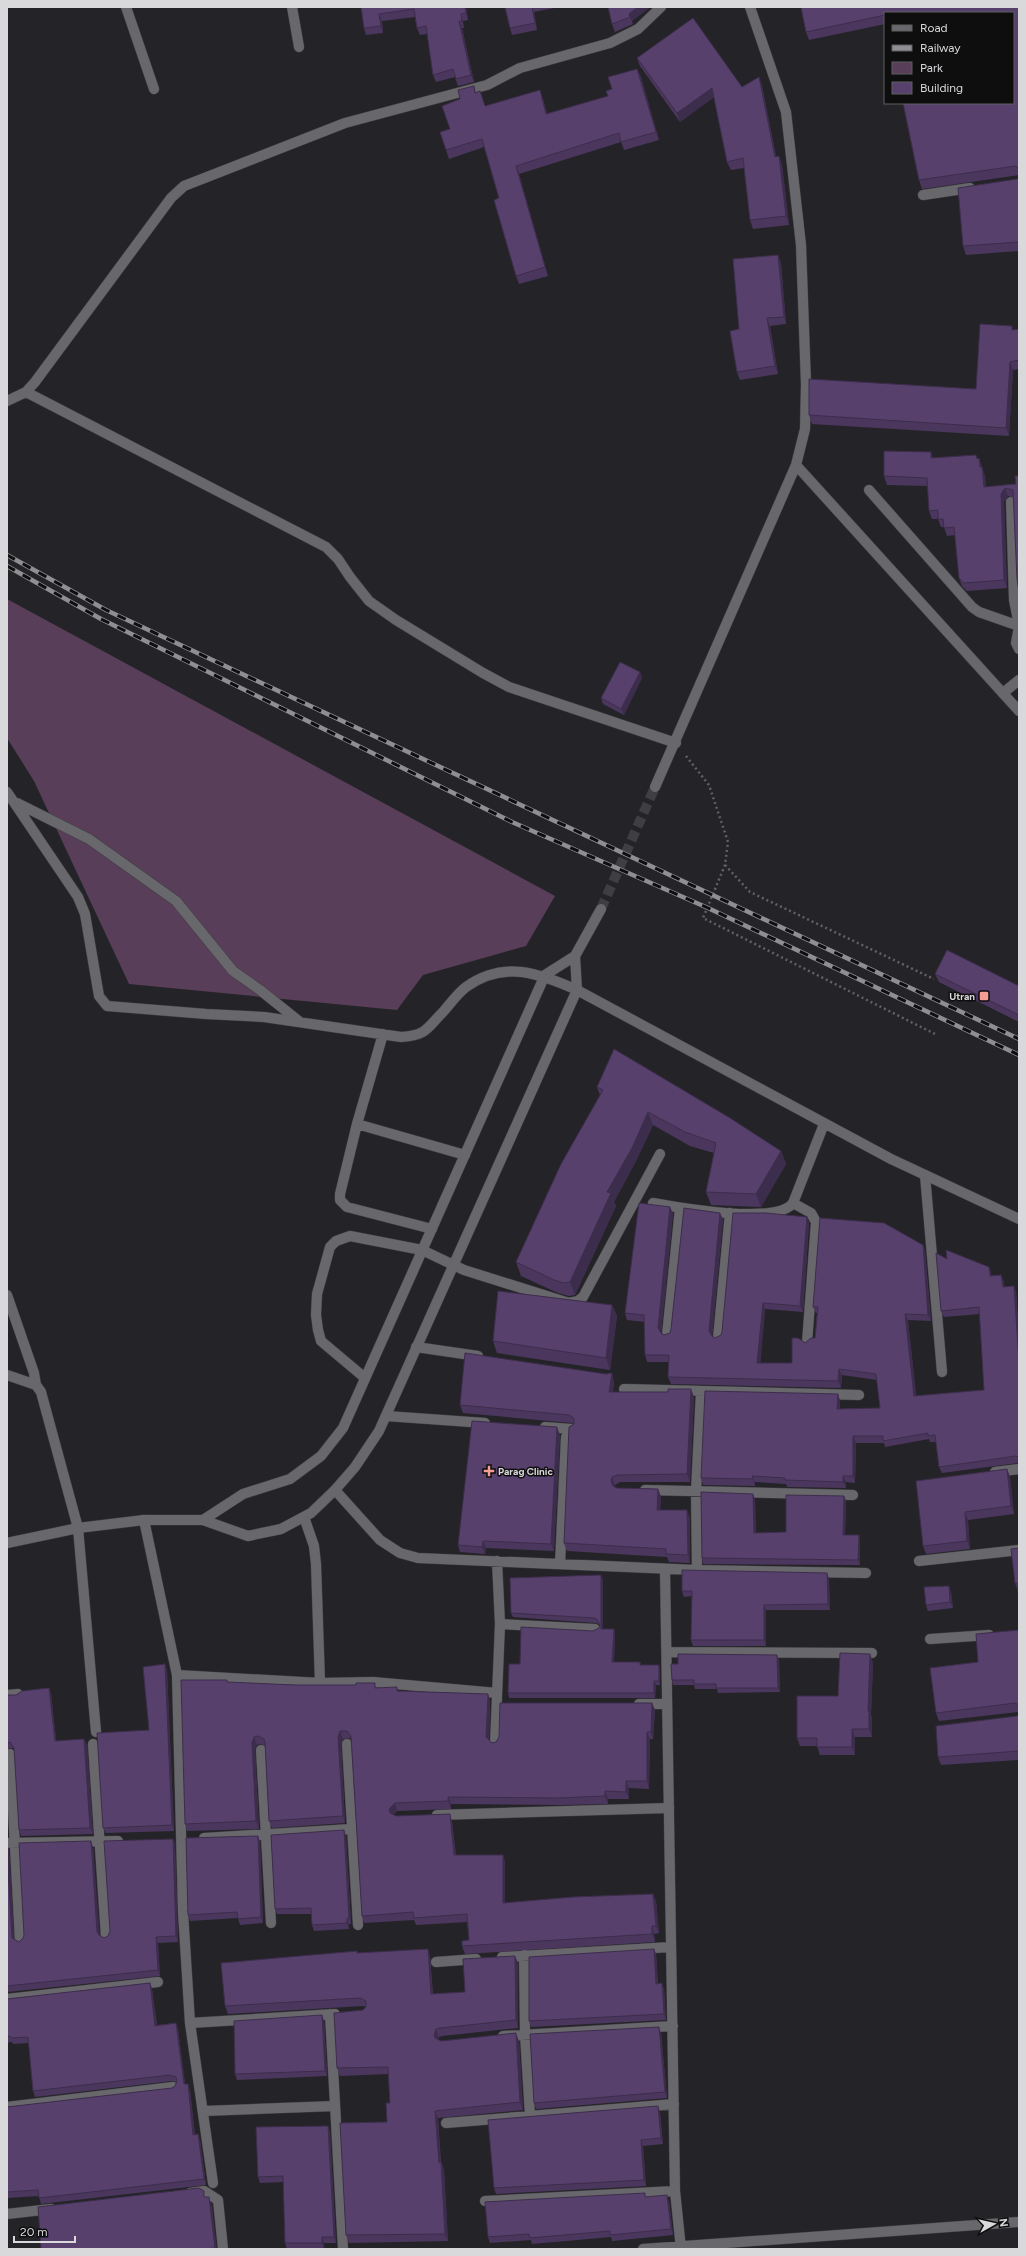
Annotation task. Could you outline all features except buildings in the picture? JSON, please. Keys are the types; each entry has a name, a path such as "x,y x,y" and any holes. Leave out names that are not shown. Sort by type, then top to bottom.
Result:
{"street":[{"path":"126,7 154,89"},
{"path":"292,7 299,47"},
{"path":"7,401 26,392 171,198 184,186 345,124 486,84 520,68 610,43 638,29 661,7"},
{"path":"655,787 676,743 796,465 805,428 806,384 801,245 786,112 750,7"},
{"path":"923,195 982,186"},
{"path":"26,392 326,547 338,559 369,601 396,620 482,673 509,687 676,743"},
{"path":"796,465 1019,711"},
{"path":"869,490 972,607 979,612 1019,626"},
{"path":"1011,502 1014,600 1019,626 1016,643 1019,649"},
{"path":"1003,694 1019,680"},
{"path":"7,792 78,898 85,914 99,996 107,1006 206,1014 264,1016 401,1037 418,1036 429,1030 465,988 485,976 511,970 545,975 577,990 824,1124 925,1175 1019,1219"},
{"path":"15,803 89,839 176,901 233,971 260,990 300,1022"},
{"path":"203,1520 243,1494 290,1479 321,1456 343,1428 545,975 575,956 601,909"},
{"path":"7,1543 78,1528 144,1520 203,1520 248,1536 281,1530 311,1513 335,1490 355,1467 379,1431 454,1265 577,990 575,956"},
{"path":"383,1034 356,1124 340,1194 344,1205 432,1228"},
{"path":"356,1124 465,1155"},
{"path":"653,1203 680,1208 730,1213 760,1214 783,1212 793,1203 824,1124"},
{"path":"365,1378 321,1341 318,1330 316,1315 317,1294 330,1247 336,1241 350,1236 422,1250 454,1265 569,1303 578,1301 583,1297 660,1154"},
{"path":"925,1175 942,1372"},
{"path":"793,1203 811,1213 816,1222 807,1342"},
{"path":"667,1335 680,1208"},
{"path":"718,1338 730,1213"},
{"path":"7,1295 42,1398 78,1528 96,1732"},
{"path":"416,1347 486,1357"},
{"path":"7,1375 36,1384"},
{"path":"624,1389 859,1395"},
{"path":"697,1570 696,1491 701,1390"},
{"path":"386,1416 494,1424"},
{"path":"532,1426 568,1433 560,1564"},
{"path":"988,1473 1019,1469"},
{"path":"335,1490 380,1540 400,1554 418,1558 665,1569 866,1573"},
{"path":"635,1490 853,1496"},
{"path":"304,1517 314,1546 316,1564 320,1683"},
{"path":"144,1520 176,1675 185,1838 190,2023 204,2111 213,2183"},
{"path":"919,1561 1019,1550"},
{"path":"495,1744 501,1704 497,1693 500,1624 497,1561"},
{"path":"665,1569 676,2191 681,2248"},
{"path":"500,1624 595,1629"},
{"path":"930,1639 997,1634"},
{"path":"666,1652 872,1653"},
{"path":"176,1675 320,1683 373,1682 497,1693"},
{"path":"7,1695 18,1694"},
{"path":"629,1704 667,1704"},
{"path":"93,1744 106,1937"},
{"path":"347,1744 358,1926"},
{"path":"260,1750 267,1835 271,1923"},
{"path":"10,1754 11,1842 20,1941"},
{"path":"430,1816 669,1808"},
{"path":"185,1838 267,1835 351,1829"},
{"path":"11,1842 129,1840"},
{"path":"436,1962 524,1955 671,1947"},
{"path":"524,1955 525,2034 530,2116"},
{"path":"7,1999 158,1982"},
{"path":"190,2023 343,2013"},
{"path":"330,2014 343,2249"},
{"path":"495,2037 673,2026"},
{"path":"7,2107 173,2086"},
{"path":"446,2123 674,2104"},
{"path":"204,2111 335,2106"},
{"path":"180,2194 204,2191 218,2200 223,2249"},
{"path":"485,2201 676,2191"},
{"path":"7,2214 62,2208"},
{"path":"643,2249 681,2248 1019,2222"}],"path":[{"path":"676,743 709,785 728,842 725,865 703,918 937,1035"},
{"path":"725,865 750,892 934,979"}],"green space":[{"path":"7,599 555,896 526,946 423,975 397,1010 129,984 34,781 7,738"}],"tunnel":[{"path":"601,909 655,787"}],"railway":[{"path":"7,555 106,610 1019,1039"},
{"path":"7,566 101,619 512,822 708,908 1019,1055"}],"place":[{"name":"Utran","path":"984,996"},
{"name":"Parag Clinic","path":"489,1471"}]}
